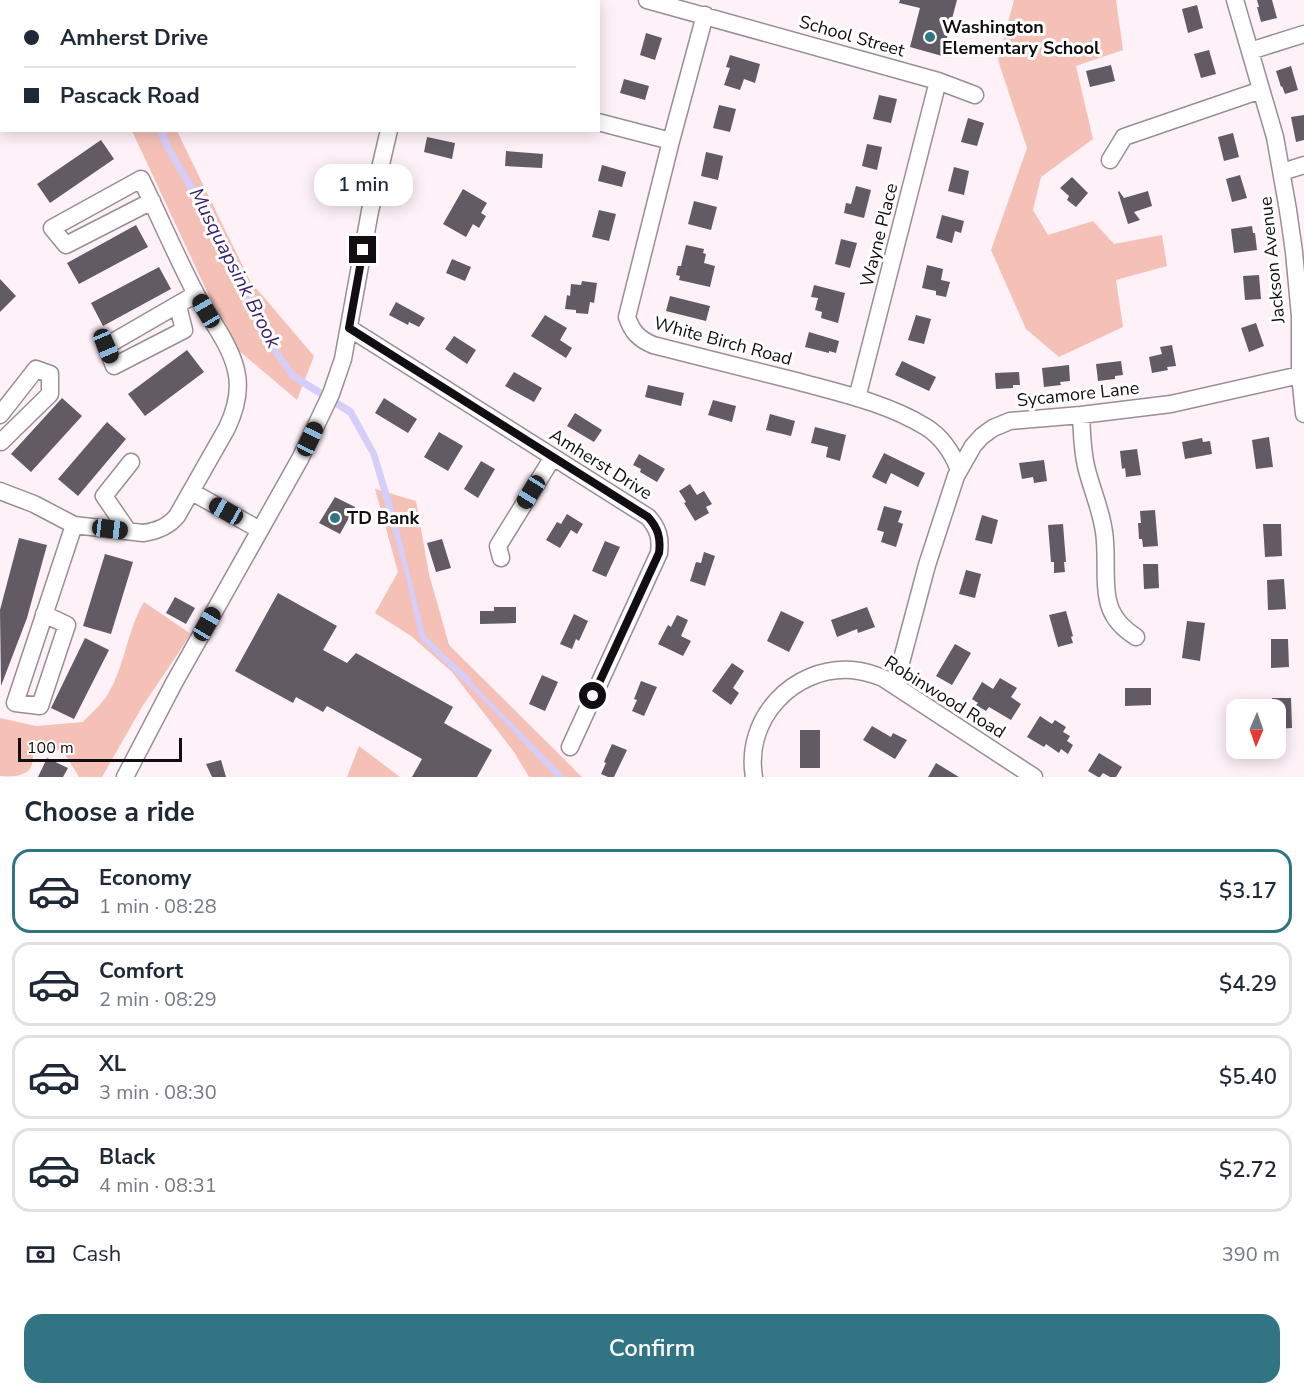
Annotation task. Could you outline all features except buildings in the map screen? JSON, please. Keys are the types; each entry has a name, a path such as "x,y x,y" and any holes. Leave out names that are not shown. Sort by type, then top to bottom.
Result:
{"street":[{"name":"School Street","path":"647,0 938,81 975,95"},
{"name":"Jackson Avenue","path":"1235,0 1275,137 1282,172 1298,294 1300,375 1304,414"},
{"name":"White Birch Road","path":"705,15 627,317 630,327 636,336 653,345 857,398 894,410 938,436 955,458 959,470"},
{"path":"1250,51 1304,34"},
{"name":"Wayne Place","path":"857,398 938,81"},
{"path":"1110,160 1124,137 1261,90"},
{"path":"600,123 671,141"},
{"path":"125,777 174,683 300,459 324,410 343,359 370,211 389,132"},
{"path":"1282,172 1304,165"},
{"path":"0,491 34,504 74,525 143,533 154,532 164,528 177,516 233,414 238,385 231,356 196,294 152,201 141,179 52,228 66,245 152,201"},
{"path":"178,306 184,330 114,366 106,346 196,294"},
{"name":"Amherst Drive","path":"349,328 648,517 659,532 659,553 570,747"},
{"path":"0,415 36,369 50,374 50,394 0,442"},
{"name":"Sycamore Lane","path":"895,685 927,565 956,476 973,446 982,436 1010,421 1171,404 1300,375"},
{"path":"1081,415 1085,463 1104,532 1107,596 1117,621 1136,637"},
{"path":"501,558 498,546 553,457"},
{"path":"128,531 104,496 131,462"},
{"path":"192,492 260,530"},
{"path":"44,614 67,626 40,706 15,703 40,625 74,525"},
{"name":"Robinwood Road","path":"754,777 753,753 756,737 771,707 791,686 820,673 835,670 868,672 883,678 1034,777"}],"shaded area":[{"path":"1014,0 1116,0 1123,50 1076,66 1093,139 1041,177 1033,210 1048,235 1093,221 1114,244 1162,235 1167,266 1116,280 1123,327 1059,357 1026,329 991,250 1027,148 998,60"},
{"path":"132,132 177,132 250,281 314,356 297,400 232,345"},
{"path":"375,489 416,501 429,574 449,645 582,777 529,777 514,752 452,672 411,636 375,613 398,572"},
{"path":"144,602 191,634 142,707 102,777 79,777 63,751 52,748 33,752 32,765 22,775 0,776 0,718 36,726 83,722 103,701 114,683 138,613"},
{"path":"359,746 400,777 347,777"}],"water":[{"path":"156,132 165,132 173,150 219,227 272,341 295,373 353,409 377,453 392,502 425,635 565,777 556,777 485,702 420,639 405,573 371,456 348,415 291,379 265,342 216,238"}],"waterway":[{"name":"Musquapsink Brook","path":"450,661 469,679"}],"place":[{"name":"Washington Elementary School","path":"930,37"},
{"name":"TD Bank","path":"335,518"}],"route":[{"path":"363,250 349,328 648,517 659,532 659,553 593,696"}]}
